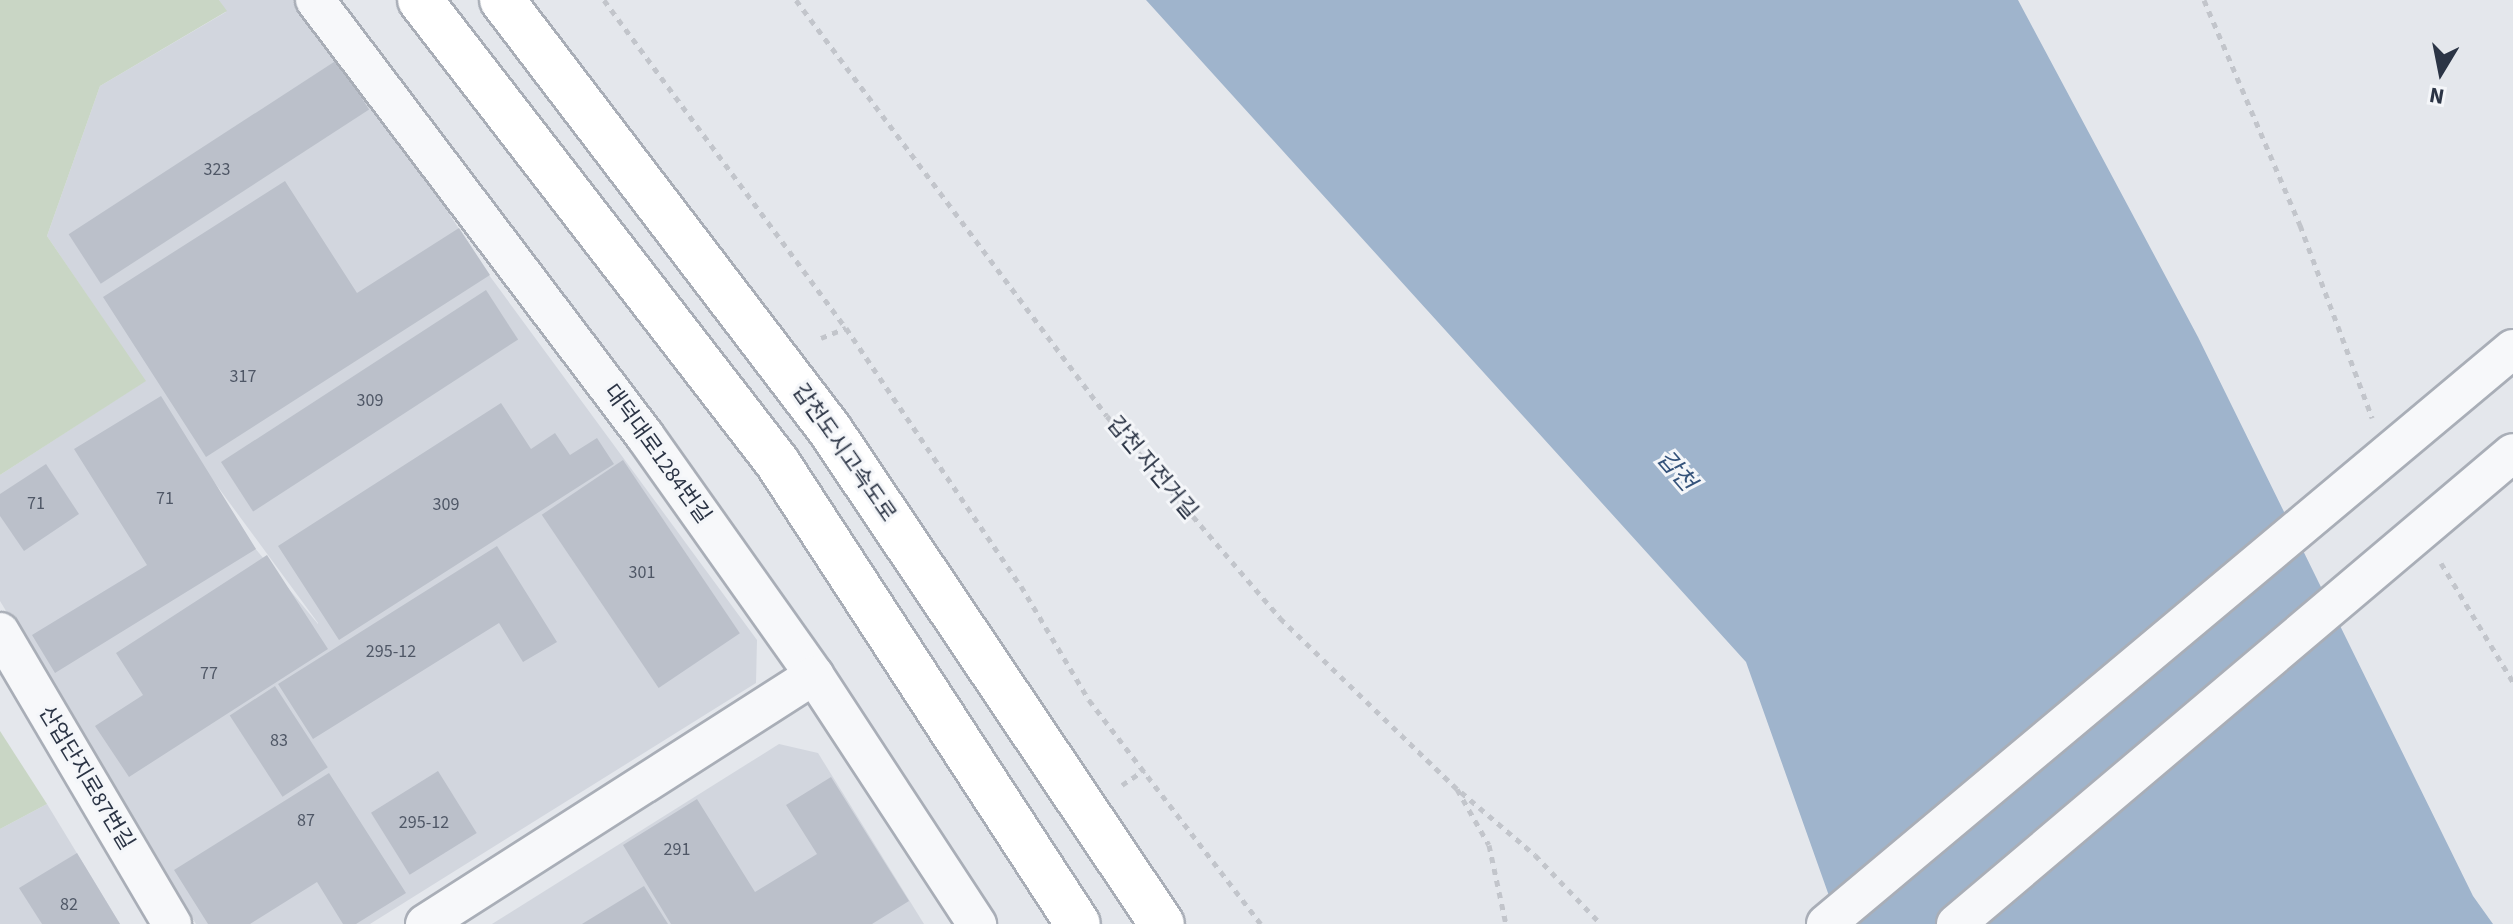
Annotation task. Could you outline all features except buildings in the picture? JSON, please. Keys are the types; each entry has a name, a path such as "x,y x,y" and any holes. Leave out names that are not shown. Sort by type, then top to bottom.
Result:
{"highway":[{"path":"420,0 777,462 1078,924"},
{"name":"갑천도시고속도로","path":"502,0 830,430 1162,924"}],"street":[{"name":"대덕대로1284번길","path":"315,0 645,436 814,675 977,924"},
{"path":"1826,924 2513,349"},
{"path":"1956,924 2513,453"},
{"name":"산업단지로87번길","path":"0,632 172,924"},
{"path":"425,924 814,675"}],"path":[{"path":"604,0 846,328 1021,586 1089,700 1261,924"},
{"name":"갑천 자전거길","path":"796,0 1107,416 1280,618 1457,789 1489,845 1506,924"},
{"path":"2204,0 2300,225 2376,428"},
{"path":"821,338 846,328"},
{"path":"2433,550 2513,682"},
{"path":"1122,785 1144,770"},
{"path":"1457,789 1535,855 1601,924"}],"shaded area":[{"path":"219,0 299,0 381,109 489,275 757,640 756,683 370,924 196,924 0,601 0,475 145,381 47,236 100,86 226,12","holes":["212,479 318,624 254,547"]},
{"path":"779,744 818,753 924,924 492,924"},
{"path":"47,804 120,924 0,924 0,829"}],"green space":[{"path":"0,0 219,0 227,11 100,86 47,236 146,381 0,475"},
{"path":"0,731 47,804 0,829"}],"water":[{"name":"갑천","path":"1146,0 2018,0 2198,337 2473,896 2493,924 1839,924 1746,662"}]}
